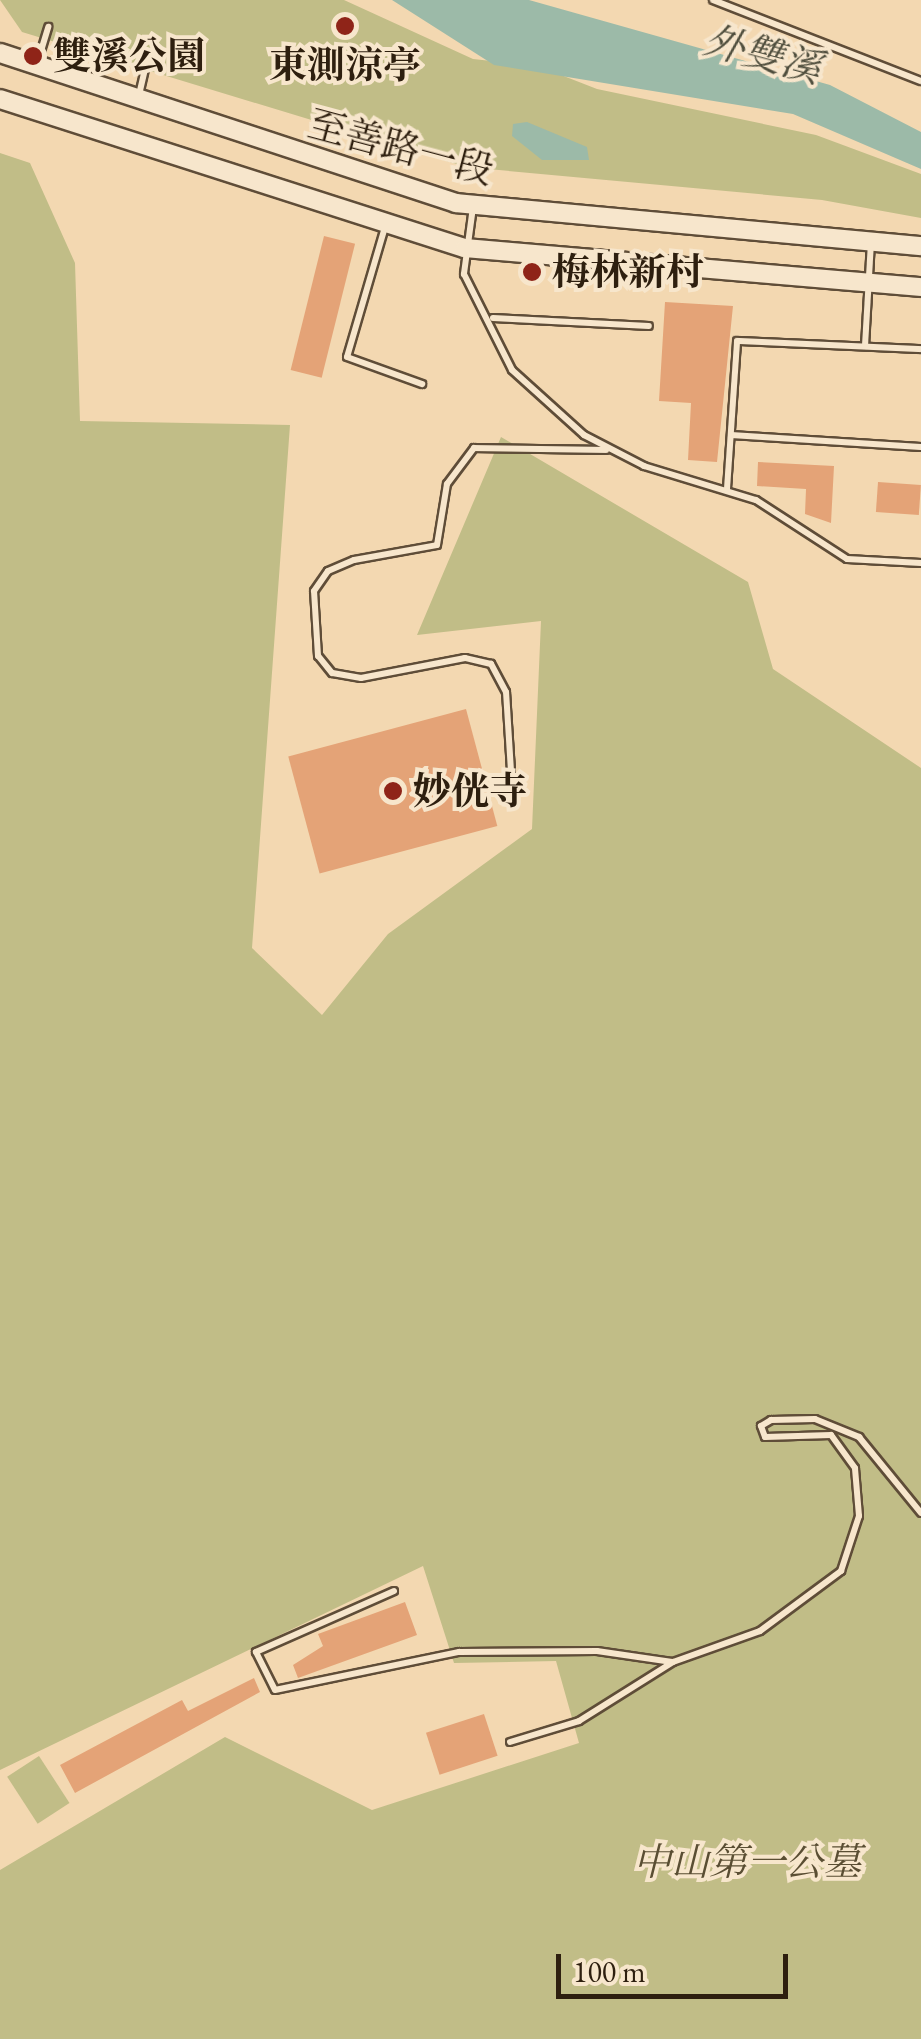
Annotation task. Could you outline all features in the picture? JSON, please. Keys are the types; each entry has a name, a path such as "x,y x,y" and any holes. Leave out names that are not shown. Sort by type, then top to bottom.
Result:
{"main road":[{"name":"至善路一段","path":"0,53 35,71 473,205 921,246"},
{"name":"至善路一段","path":"0,100 385,226 465,248 921,287"}],"lane":[{"path":"713,0 921,81"},
{"path":"35,71 48,27"},
{"path":"136,103 148,57"},
{"path":"473,205 464,274 492,318 512,370 606,450"},
{"path":"385,226 347,357 422,384"},
{"path":"865,346 871,241"},
{"path":"492,318 649,326"},
{"path":"727,488 737,341 921,348"},
{"path":"731,435 921,448"},
{"path":"511,771 506,692 491,664 465,658 361,678 332,673 318,656 314,591 328,570 354,560 437,545 447,484 474,448 606,450 727,488 847,560 921,563"},
{"path":"510,1742 579,1721 673,1662 760,1632 823,1588 854,1548 857,1480 842,1445 810,1431 765,1437 761,1426 786,1416 839,1426 891,1468 921,1513"},
{"path":"394,1591 256,1652 275,1690 458,1652 596,1651 673,1662"}],"green space":[{"path":"0,0 344,0 473,59 538,66 597,89 816,135 921,174 921,218 822,200 466,167 22,32"},
{"name":"中山第一公墓","path":"0,153 30,163 75,263 80,421 290,425 252,948 322,1015 388,934 532,829 541,621 417,635 501,437 748,582 773,669 921,768 921,2039 0,2039 0,1870 225,1737 372,1810 579,1743 556,1661 454,1663 423,1566 0,1770"},
{"path":"39,1756 69,1803 38,1824 7,1777"}],"shaded area":[{"name":"外雙溪","path":"392,0 529,0 830,85 921,132 921,169 793,114 494,65"},
{"path":"527,122 587,147 589,160 542,160 512,136 513,124"}],"building":[{"name":"東測涼亭","path":"345,16 353,19 353,35 345,38 337,35 334,27 337,19"},
{"path":"324,236 355,244 322,378 291,370"},
{"path":"665,302 733,306 717,462 688,460 691,403 659,401"},
{"path":"758,462 834,466 831,523 805,514 806,489 757,486"},
{"path":"878,482 921,485 919,515 876,512"},
{"name":"妙侊寺","path":"466,709 497,826 320,873 288,757"},
{"path":"405,1602 417,1635 298,1678 293,1665 323,1646 318,1634"},
{"path":"254,1678 260,1692 75,1793 60,1765 182,1700 188,1711"},
{"path":"484,1714 498,1756 440,1775 426,1733"}],"place":[{"name":"東測涼亭","path":"345,26"},
{"name":"雙溪公園","path":"33,56"},
{"name":"梅林新村","path":"532,272"},
{"name":"妙侊寺","path":"393,791"}]}
